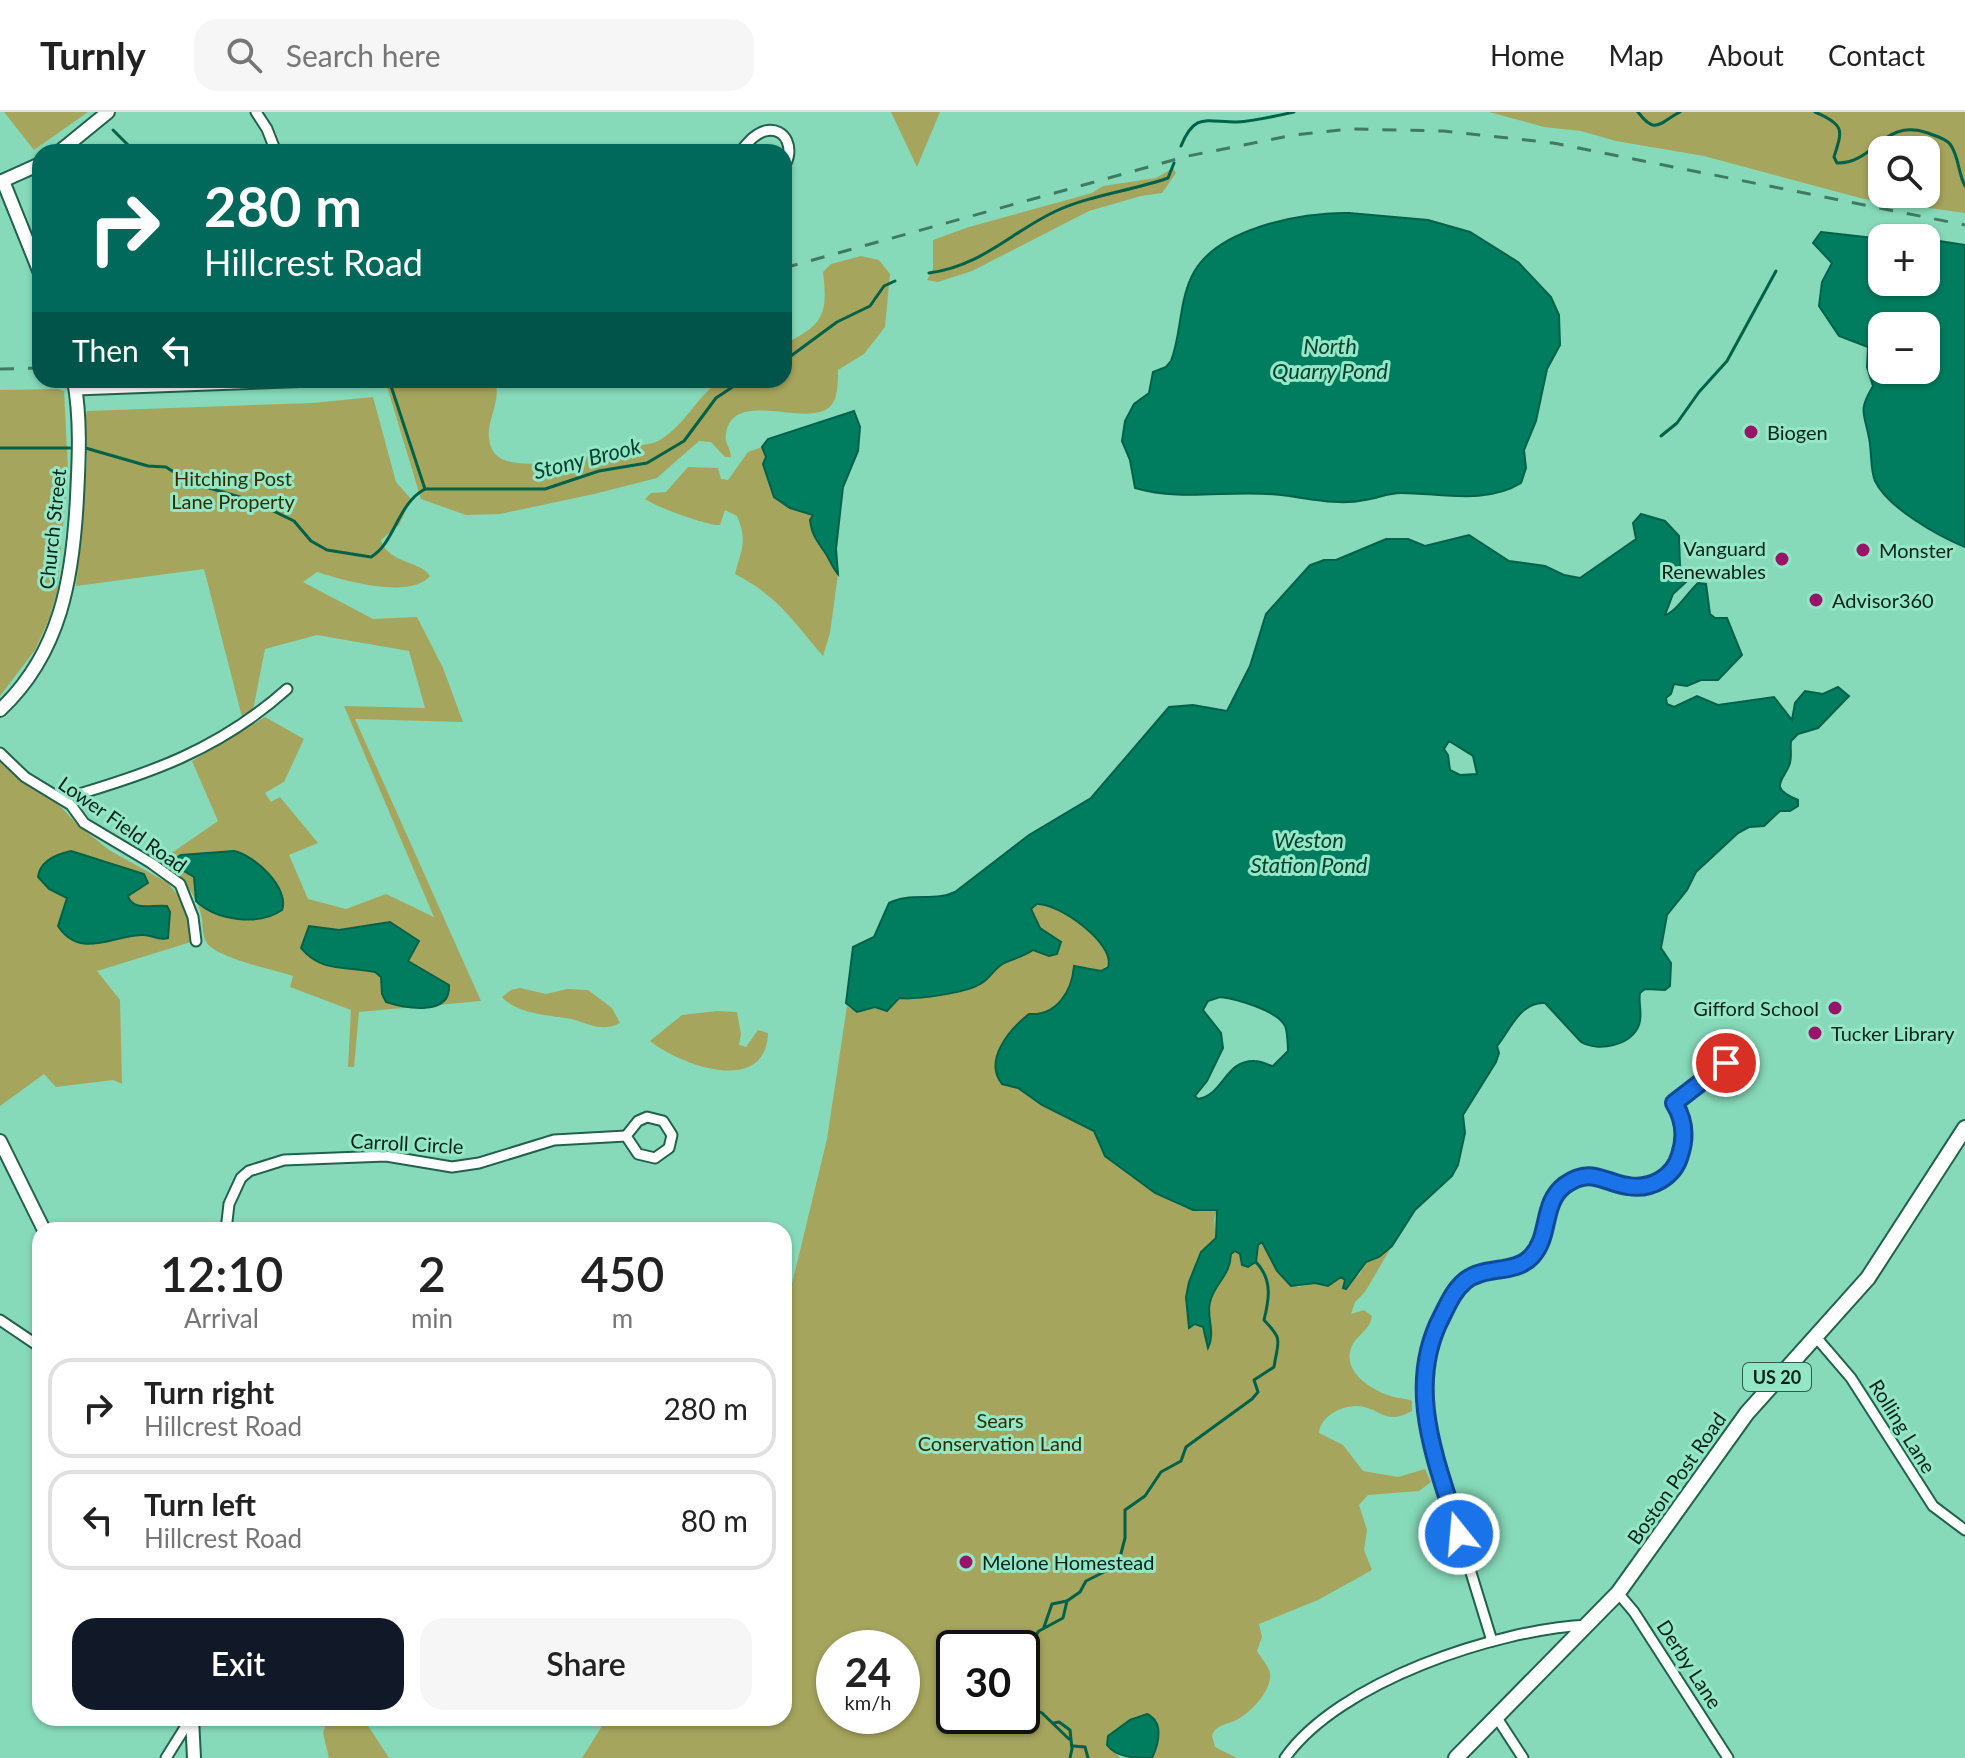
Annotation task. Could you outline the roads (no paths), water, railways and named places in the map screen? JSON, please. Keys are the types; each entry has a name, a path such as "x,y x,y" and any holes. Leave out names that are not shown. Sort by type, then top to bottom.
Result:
{"main road":[{"name":"Boston Post Road","path":"1456,1758 1618,1593 1747,1413 1874,1270 1965,1128"}],"street":[{"path":"69,144 108,112"},
{"path":"256,112 273,144"},
{"path":"748,144 757,135 771,130 777,132 787,144"},
{"path":"32,167 1,181 32,254"},
{"name":"Church Street","path":"0,710 37,667 60,620 66,595 78,474 75,388"},
{"path":"62,799 172,764 253,720 287,689"},
{"name":"Lower Field Road","path":"0,753 25,777 71,805 84,823 180,884 193,917 196,941"},
{"path":"1492,1641 1426,1422 1423,1388 1425,1364 1439,1322 1467,1279 1476,1274 1512,1267 1531,1257 1539,1246 1552,1200 1564,1186 1592,1176 1632,1187 1646,1186 1671,1172 1684,1143 1680,1112 1674,1103 1726,1063"},
{"name":"Carroll Circle","path":"227,1222 229,1204 241,1178 249,1171 284,1160 386,1156 452,1167 479,1163 554,1140 626,1136 638,1121 654,1117 668,1125 672,1138 664,1154 648,1158 635,1152 626,1136"},
{"path":"0,1141 40,1222"},
{"path":"0,1320 32,1342"},
{"name":"Rolling Lane","path":"1815,1336 1851,1378 1925,1496 1944,1516 1965,1530"},
{"name":"Derby Lane","path":"1618,1593 1634,1612 1728,1758"},
{"path":"1285,1758 1314,1726 1370,1690 1442,1657 1536,1630 1588,1625"},
{"path":"1497,1718 1523,1758"},
{"path":"166,1758 187,1726"},
{"path":"192,1726 194,1758"}],"water":[{"name":"North Quarry Pond","path":"1349,213 1428,220 1470,232 1518,262 1551,297 1559,315 1560,345 1547,369 1536,421 1524,450 1526,468 1521,483 1507,490 1478,496 1396,493 1344,502 1263,494 1171,494 1135,488 1130,460 1122,441 1125,421 1134,404 1149,393 1153,372 1166,367 1171,361 1187,288 1202,261 1218,247 1260,227 1307,216"},
{"path":"1821,232 1868,237 1868,296 1940,296 1940,241 1965,245 1965,547 1902,511 1881,491 1872,471 1864,412 1872,384 1940,384 1940,312 1868,312 1868,347 1839,336 1819,306 1822,282 1832,263 1813,243"},
{"path":"854,411 860,427 858,451 843,487 836,549 838,574 813,533 810,520 813,515 790,508 774,497 763,464 766,457 762,447 768,439"},
{"name":"Weston Station Pond","path":"1641,514 1665,521 1679,536 1680,566 1686,582 1673,594 1665,615 1678,606 1698,583 1706,584 1710,614 1715,618 1727,618 1742,655 1718,680 1701,680 1687,686 1674,684 1666,698 1667,704 1674,707 1697,696 1718,705 1774,697 1792,720 1795,703 1805,691 1823,694 1838,687 1849,696 1818,728 1798,734 1791,741 1790,763 1780,787 1798,800 1798,806 1790,811 1780,811 1764,826 1749,827 1738,833 1696,872 1687,890 1667,915 1661,948 1671,963 1670,986 1665,990 1645,989 1640,993 1640,1021 1629,1038 1613,1045 1596,1047 1581,1042 1545,1003 1522,1012 1497,1046 1499,1053 1496,1062 1463,1115 1465,1133 1458,1165 1452,1176 1415,1210 1392,1246 1379,1257 1366,1262 1346,1289 1343,1288 1345,1280 1341,1277 1328,1286 1315,1283 1291,1286 1277,1271 1262,1242 1258,1245 1256,1262 1248,1267 1242,1265 1240,1254 1235,1251 1210,1302 1211,1336 1208,1348 1203,1327 1195,1324 1189,1328 1186,1297 1201,1252 1216,1238 1217,1210 1193,1210 1155,1193 1105,1156 1094,1131 1042,1105 1018,1088 1002,1084 997,1075 997,1055 1007,1036 1029,1014 1048,1011 1061,1000 1070,984 1074,966 1101,971 1108,967 1108,958 1095,937 1071,917 1047,905 1037,904 1031,909 1040,928 1061,942 1057,954 1049,956 1033,950 1001,965 973,987 940,995 899,998 887,1011 875,1007 857,1012 846,1003 853,947 874,937 889,903 955,892 1029,835 1091,798 1169,707 1193,705 1227,711 1250,666 1266,614 1310,565 1336,560 1386,539 1408,539 1425,546 1469,535 1509,561 1545,566 1580,578 1636,539 1633,523","holes":["1449,741 1473,756 1477,774 1460,775 1450,770 1444,749","1220,997 1256,1006 1281,1020 1286,1028 1288,1051 1273,1066 1255,1061 1237,1066 1214,1091 1198,1099 1195,1096 1207,1081 1223,1048 1221,1033 1203,1010 1208,1001"]},
{"path":"71,851 144,874 148,883 128,896 139,906 167,906 170,912 168,938 143,935 87,944 67,936 58,926 67,898 49,889 38,877 46,863 55,856"},
{"path":"234,851 251,859 276,883 283,901 282,910 250,919 215,913 196,901 194,877 172,864 181,855"},
{"path":"390,922 419,941 408,961 449,985 443,1002 415,1008 386,1002 381,977 375,972 326,965 301,948 309,926 339,930"},
{"path":"1147,1714 1158,1727 1157,1746 1152,1758 1121,1755 1107,1745 1108,1736 1130,1720"}],"waterway":[{"name":"Stony Brook","path":"1181,146 1191,128 1203,121 1237,122 1294,112"},
{"name":"Stony Brook","path":"1638,112 1654,125 1680,112"},
{"name":"Stony Brook","path":"1815,112 1837,125 1840,135 1834,157 1837,163 1861,156 1900,131 1913,130 1940,137 1950,144 1965,186"},
{"path":"113,130 127,144"},
{"name":"Stony Brook","path":"929,273 981,256 1056,211 1168,178 1174,163"},
{"path":"1661,436 1677,423 1727,361 1776,271"},
{"name":"Stony Brook","path":"792,355 837,322 870,306 884,286 895,281"},
{"path":"392,388 425,489"},
{"name":"Stony Brook","path":"82,447 148,466 166,467 189,482 253,501 294,521 311,541 327,550 371,557 386,543 408,504 425,489 545,489 599,471 647,463 684,441 716,398 731,388"},
{"name":"Stony Brook","path":"0,448 70,448"},
{"path":"1044,1627 1052,1604 1067,1601 1080,1592 1086,1581 1118,1565 1125,1538 1125,1510 1145,1496 1161,1472 1181,1461 1186,1447 1252,1399 1258,1392 1254,1380 1274,1367 1278,1341 1275,1332 1264,1320 1267,1283 1256,1262"},
{"path":"1040,1630 1063,1618 1067,1601"},
{"path":"1040,1712 1069,1739"},
{"path":"1054,1723 1059,1722 1070,1730 1070,1758"},
{"path":"1073,1746 1085,1747 1088,1758"}],"railway":[{"path":"792,266 1188,156 1294,135 1351,129 1444,131 1553,143 1965,225"},
{"path":"0,369 32,368"}],"place":[{"name":"Biogen","path":"1751,432"},
{"name":"Monster","path":"1863,550"},
{"name":"Vanguard Renewables","path":"1782,559"},
{"name":"Advisor360","path":"1816,600"},
{"name":"Gifford School","path":"1835,1008"},
{"name":"Tucker Library","path":"1815,1033"},
{"name":"Melone Homestead","path":"966,1562"}],"park label":[{"name":"Hitching Post Lane Property","path":"233,490"},
{"name":"Sears Conservation Land","path":"1000,1432"}]}
